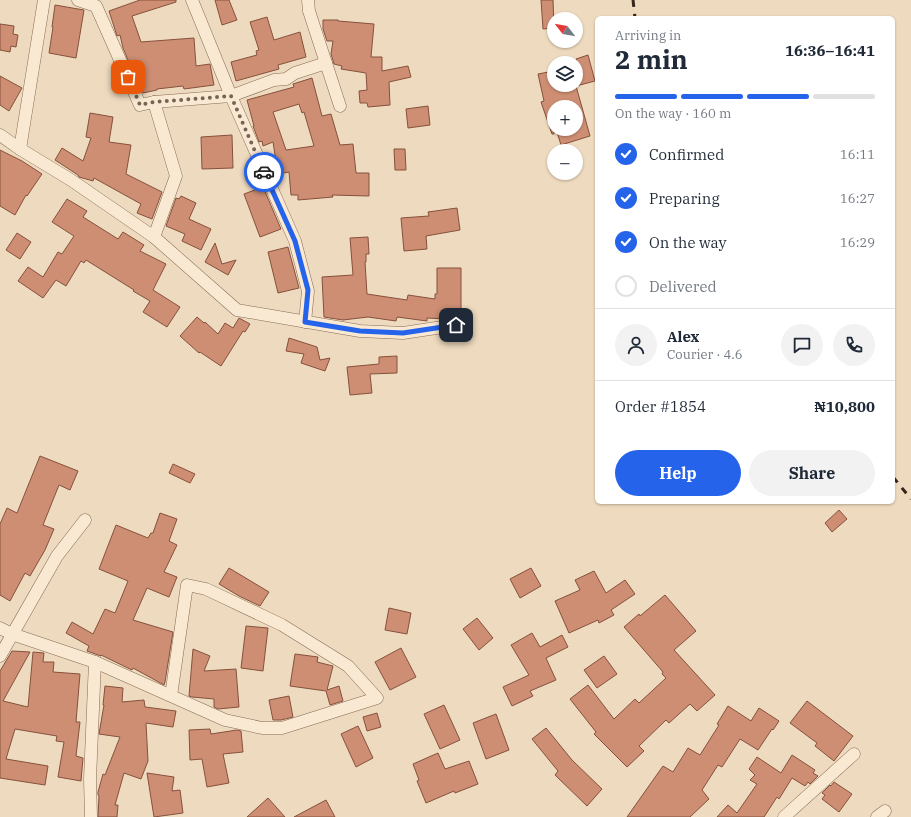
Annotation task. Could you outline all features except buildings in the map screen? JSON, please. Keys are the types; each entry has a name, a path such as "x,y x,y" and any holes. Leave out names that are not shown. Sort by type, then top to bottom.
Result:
{"street":[{"path":"20,149 44,0"},
{"path":"78,0 96,6 140,105 154,102 231,96 274,80 286,79 295,72 326,63"},
{"path":"192,0 231,96 295,241 308,290 305,322"},
{"path":"308,0 309,11 340,106"},
{"path":"154,102 176,176 154,236"},
{"path":"0,135 154,236 237,310 360,331 403,333 456,325"},
{"path":"0,656 57,556 85,520"},
{"path":"0,628 12,634 95,662 171,696 225,720 262,728 282,728 377,698 348,666 282,625 206,589 187,585 171,696"},
{"path":"92,817 90,779 95,662"},
{"path":"784,817 854,754"}],"railway":[{"path":"633,0 635,16"},
{"path":"895,479 911,499"}],"way so far":[{"path":"128,77 140,105 154,102 231,96 264,172"}],"route":[{"path":"264,172 295,241 308,290 305,322 360,331 403,333 456,325"}]}
